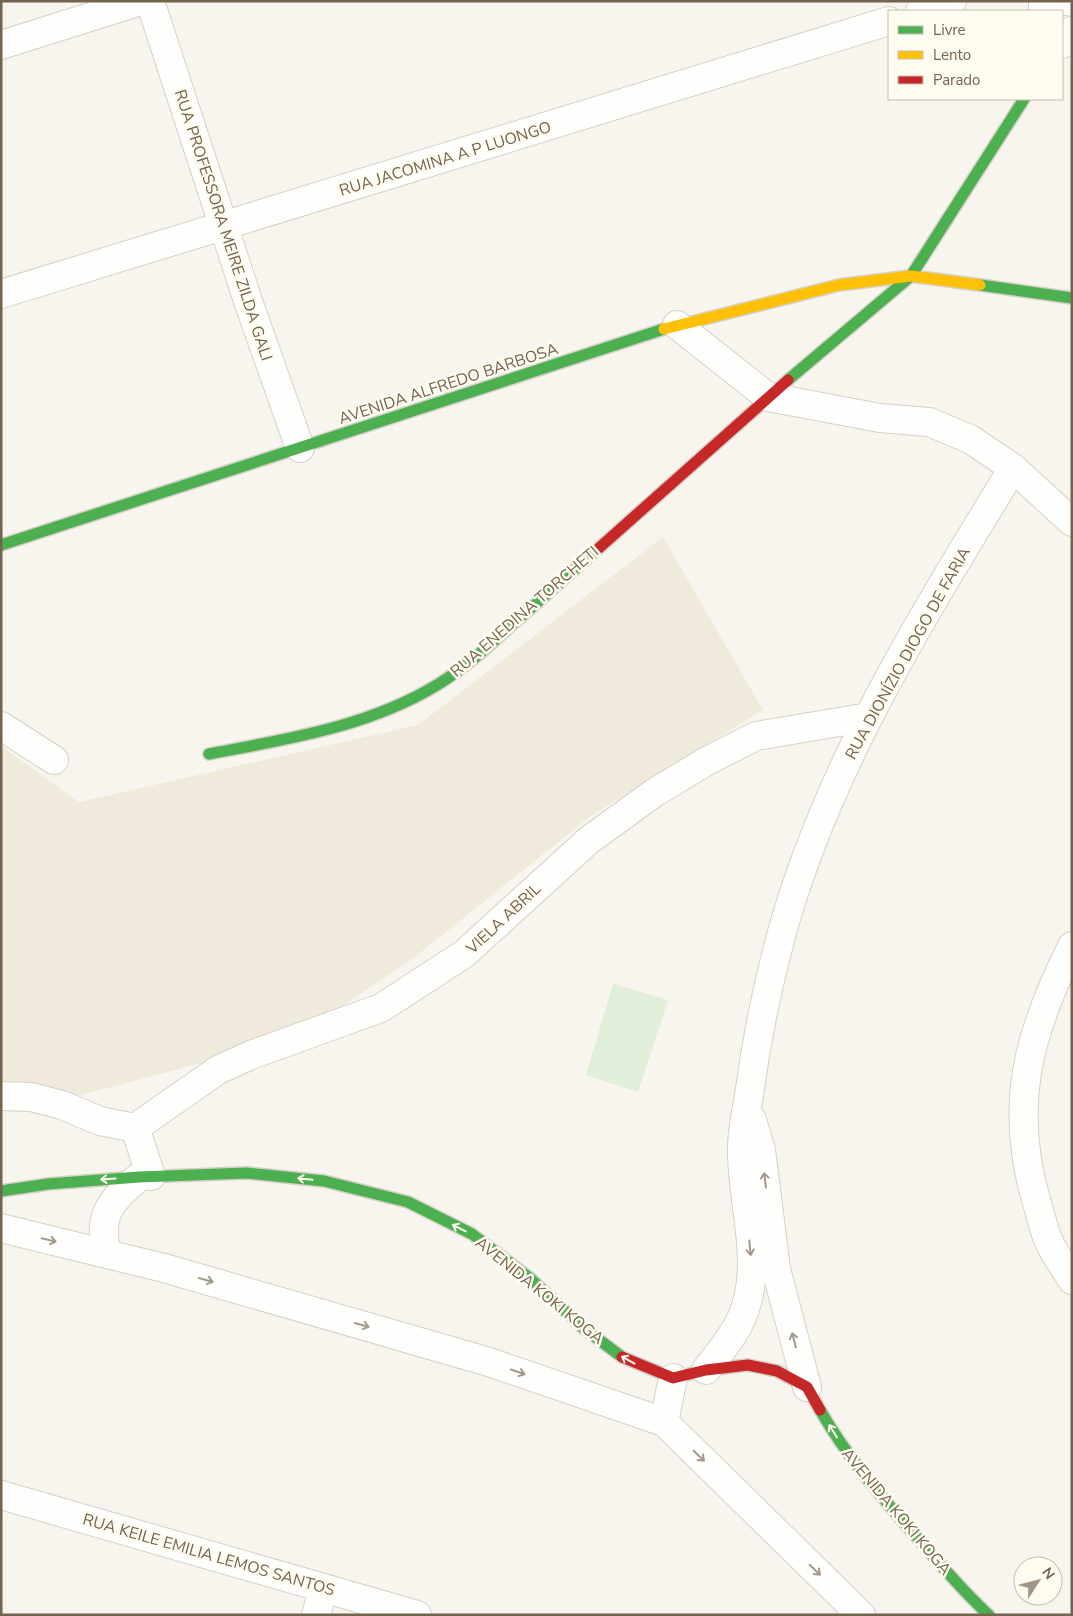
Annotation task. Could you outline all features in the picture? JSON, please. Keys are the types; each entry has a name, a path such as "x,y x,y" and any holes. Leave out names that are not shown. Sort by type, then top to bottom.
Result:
{"street":[{"path":"1,45 140,1"},
{"name":"RUA PROFESSORA MEIRE ZILDA GALI","path":"150,1 223,225 300,448"},
{"path":"923,10 952,1"},
{"path":"1065,1 1072,2"},
{"name":"RUA JACOMINA A P LUONGO","path":"1,294 888,21"},
{"path":"1063,43 1072,31"},
{"name":"RUA ENEDINA TORCHETI","path":"209,754 330,730 385,711 436,686 482,652 768,397 911,276 1023,100"},
{"name":"AVENIDA ALFREDO BARBOSA","path":"1,545 677,325 839,285 911,276 1072,298"},
{"path":"677,325 768,397 880,418 929,422 970,439 1013,468 1072,522"},
{"name":"RUA DIONÍZIO DIOGO DE FARIA","path":"751,1149 747,1104 760,1017 782,933 818,825 869,717 933,599 1013,468"},
{"name":"VIELA ABRIL","path":"135,1128 218,1070 251,1055 381,1008 464,954 589,840 654,793 707,761 756,736 869,717"},
{"path":"1,726 54,760"},
{"path":"1072,946 1048,997 1030,1049 1022,1102 1028,1170 1049,1243 1072,1280"},
{"path":"1,1096 31,1098 62,1105 100,1121 135,1128 145,1176 110,1204 104,1219 102,1236 107,1254"},
{"path":"706,1370 742,1319 750,1294 752,1270 751,1149"},
{"path":"751,1149 776,1269 807,1387"},
{"name":"AVENIDA KOKI KOGA","path":"1,1191 48,1184 145,1176 247,1174 314,1180 408,1202 472,1234 531,1279 582,1327 628,1361 673,1378"},
{"path":"1,1228 164,1268 489,1362 664,1422 861,1615"},
{"path":"664,1422 673,1378 706,1370 748,1365 777,1370 807,1387"},
{"name":"AVENIDA KOKI KOGA","path":"807,1387 833,1433 868,1482 966,1594 989,1615"},
{"name":"RUA KEILE EMILIA LEMOS SANTOS","path":"1,1495 417,1615"},
{"path":"316,1615 324,1588"}],"shaded area":[{"path":"663,537 763,710 592,815 415,957 293,1039 46,1104 1,1110 1,746 79,802 418,725"}],"green space":[{"path":"613,984 668,1000 638,1092 586,1075"}],"traffic: fast":[{"path":"788,380 911,276 1023,100"},
{"path":"980,285 1072,298"},
{"path":"1,545 664,329"},
{"path":"209,754 326,730 383,711 411,699 437,685 467,664 599,548"},
{"path":"1,1191 48,1184 139,1177 247,1173 324,1181 408,1202 472,1234 531,1279 582,1327 622,1357"},
{"path":"820,1410 841,1443 875,1489 950,1575 989,1615"}],"traffic: slow":[{"path":"664,329 839,285 911,276 980,285"}],"traffic: jam":[{"path":"599,548 788,380"},
{"path":"622,1357 673,1378 706,1370 748,1365 777,1371 807,1387 820,1410"}]}
